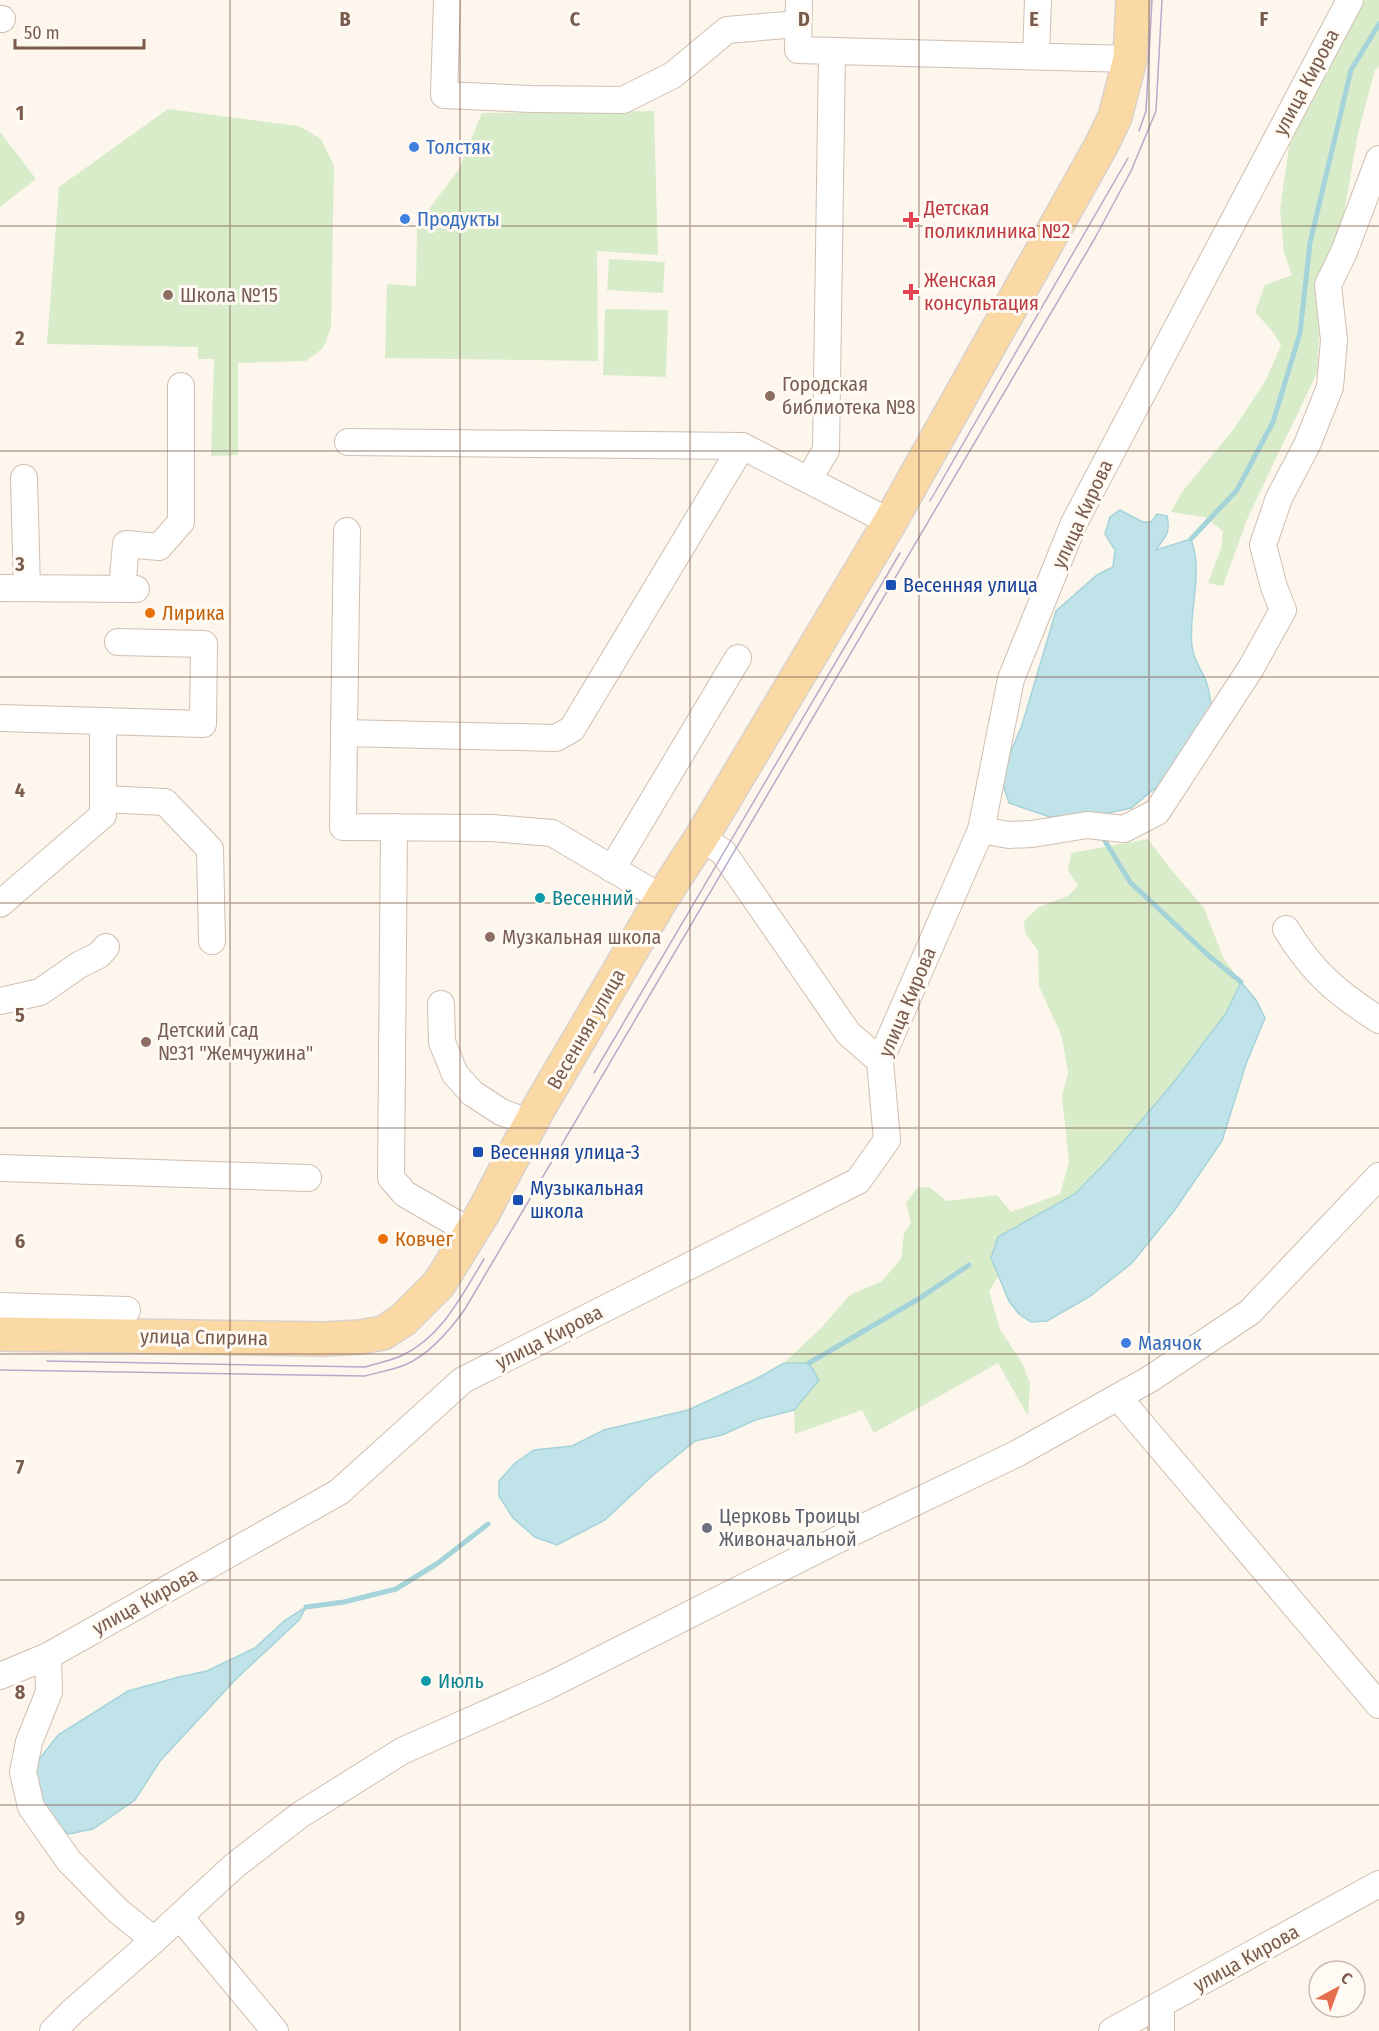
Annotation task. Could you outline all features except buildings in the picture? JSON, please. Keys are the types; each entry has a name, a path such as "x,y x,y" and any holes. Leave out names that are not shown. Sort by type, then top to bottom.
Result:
{"main road":[{"name":"Весенняя улица","path":"403,1320 439,1284 471,1233 531,1123 662,898 701,838 890,522 1101,146 1115,117 1130,59 1132,0"},
{"name":"улица Спирина","path":"0,1334 324,1339 383,1333 403,1320"}],"street":[{"path":"447,0 444,95 623,100 673,75 726,30 799,12 798,50 1130,59"},
{"path":"1036,56 1038,0"},
{"name":"улица Кирова","path":"0,1676 48,1656 339,1492 463,1380 858,1181 887,1140 880,1060 981,830 1011,679 1074,523 1350,0"},
{"path":"809,479 826,450 832,51"},
{"path":"981,830 1009,835 1032,834 1087,825 1124,829 1157,812 1251,668 1283,610 1274,587 1263,545 1279,498 1307,445 1330,387 1334,340 1328,285 1344,252 1379,159"},
{"path":"0,588 129,589 126,544 159,547 181,522 181,386"},
{"path":"348,442 742,446 890,522"},
{"path":"344,733 556,738 572,729 742,446"},
{"path":"24,478 27,588"},
{"path":"347,531 343,827 492,828 552,833 662,898"},
{"path":"0,718 202,724 204,644 118,642"},
{"path":"612,869 738,658"},
{"path":"0,904 102,815 103,721"},
{"path":"103,799 165,802 210,849 212,941"},
{"path":"394,827 391,1178 405,1194 471,1233"},
{"path":"701,838 723,852 848,1032 880,1060"},
{"path":"1286,929 1301,954 1320,976 1350,1001 1379,1020"},
{"path":"0,1001 39,992 79,965 99,955 106,947"},
{"path":"441,1004 442,1042 455,1074 472,1092 501,1112 531,1123"},
{"path":"0,1168 308,1178"},
{"path":"53,2031 234,1866 300,1815 402,1751 548,1686 765,1563 1018,1453 1150,1379 1250,1312 1379,1176"},
{"path":"0,1306 128,1311"},
{"path":"1118,1397 1379,1705"},
{"path":"48,1656 49,1692 29,1742 23,1772 32,1807 69,1861 117,1910 154,1940"},
{"name":"улица Кирова","path":"1112,2031 1379,1884"},
{"path":"180,1917 275,2031"},
{"path":"1161,2005 1161,2031"}],"green space":[{"path":"1360,0 1379,0 1379,66 1375,70 1358,133 1344,213 1323,271 1317,373 1248,517 1223,586 1208,583 1221,549 1223,531 1204,517 1171,512 1182,492 1233,430 1266,380 1281,345 1255,312 1265,285 1292,275 1284,253 1280,209 1292,126"},
{"path":"168,109 299,126 321,139 334,166 331,328 323,348 306,361 238,363 238,455 211,456 214,359 198,359 198,347 47,344 59,187"},
{"path":"654,111 658,255 597,251 598,361 385,358 387,284 416,286 417,225 459,169 482,113"},
{"path":"0,132 36,179 0,207"},
{"path":"609,259 665,262 663,293 607,290"},
{"path":"605,309 668,310 666,377 603,375"},
{"path":"1148,839 1204,908 1223,957 1241,982 1226,1013 1174,1082 1108,1160 1075,1194 998,1237 991,1258 998,1277 989,1291 1000,1329 1022,1363 1030,1383 1028,1416 998,1363 874,1433 862,1410 795,1434 794,1410 819,1380 809,1363 784,1363 821,1328 850,1295 882,1281 901,1259 904,1233 911,1223 906,1203 917,1188 929,1187 947,1201 997,1195 1011,1212 1060,1194 1069,1162 1062,1096 1068,1073 1062,1037 1039,986 1038,951 1025,933 1024,921 1039,907 1068,896 1078,886 1068,870 1071,853"}],"water":[{"path":"1120,510 1143,522 1151,522 1157,514 1167,516 1168,531 1156,550 1191,539 1196,566 1192,646 1207,684 1212,708 1163,782 1131,808 1104,814 1050,817 1009,803 1002,782 1007,761 1022,725 1056,611 1097,575 1113,567 1115,550 1105,534 1110,517"},
{"path":"1241,982 1256,1000 1265,1018 1246,1064 1222,1141 1174,1211 1132,1263 1089,1297 1047,1321 1031,1322 1019,1314 1009,1301 991,1258 998,1237 1075,1194 1108,1160 1174,1082 1226,1013"},
{"path":"784,1363 809,1363 819,1380 794,1410 755,1420 722,1435 695,1441 652,1476 605,1520 557,1545 535,1537 513,1518 499,1496 499,1481 515,1463 534,1450 572,1446 604,1430 688,1410 756,1379"},
{"path":"306,1607 299,1620 235,1680 160,1761 135,1800 93,1829 69,1834 54,1822 43,1804 34,1777 37,1762 58,1735 128,1691 207,1671 255,1648 284,1621"}],"waterway":[{"path":"1191,539 1237,490 1273,422 1300,333 1310,243 1351,70 1379,24"},
{"path":"1105,841 1130,882 1209,956 1241,982"},
{"path":"809,1363 920,1298 969,1265"},
{"path":"306,1607 344,1602 396,1589 438,1563 488,1524"}],"tram line":[{"path":"1139,131 1146,111 1152,0"},
{"path":"0,1370 365,1376 407,1364 424,1354 446,1333 465,1309 1095,238 1131,171 1156,111 1162,0"},
{"path":"930,501 1128,158"},
{"path":"594,1073 900,553"},
{"path":"47,1361 365,1367 401,1356 428,1338 450,1314 484,1259"}],"place":[{"name":"Толстяк","path":"414,147"},
{"name":"Продукты","path":"405,219"},
{"name":"Детская поликлиника №2","path":"911,220"},
{"name":"Женская консультация","path":"911,292"},
{"name":"Школа №15","path":"168,295"},
{"name":"Городская библиотека №8","path":"770,396"},
{"name":"Весенняя улица","path":"891,585"},
{"name":"Лирика","path":"150,613"},
{"name":"Весенний","path":"540,898"},
{"name":"Музкальная школа","path":"490,937"},
{"name":"Детский сад №31 \"Жемчужина\"","path":"146,1042"},
{"name":"Весенняя улица-3","path":"478,1152"},
{"name":"Музыкальная школа","path":"518,1200"},
{"name":"Ковчег","path":"383,1239"},
{"name":"Маячок","path":"1126,1343"},
{"name":"Церковь Троицы Живоначальной","path":"707,1528"},
{"name":"Июль","path":"426,1681"}]}
